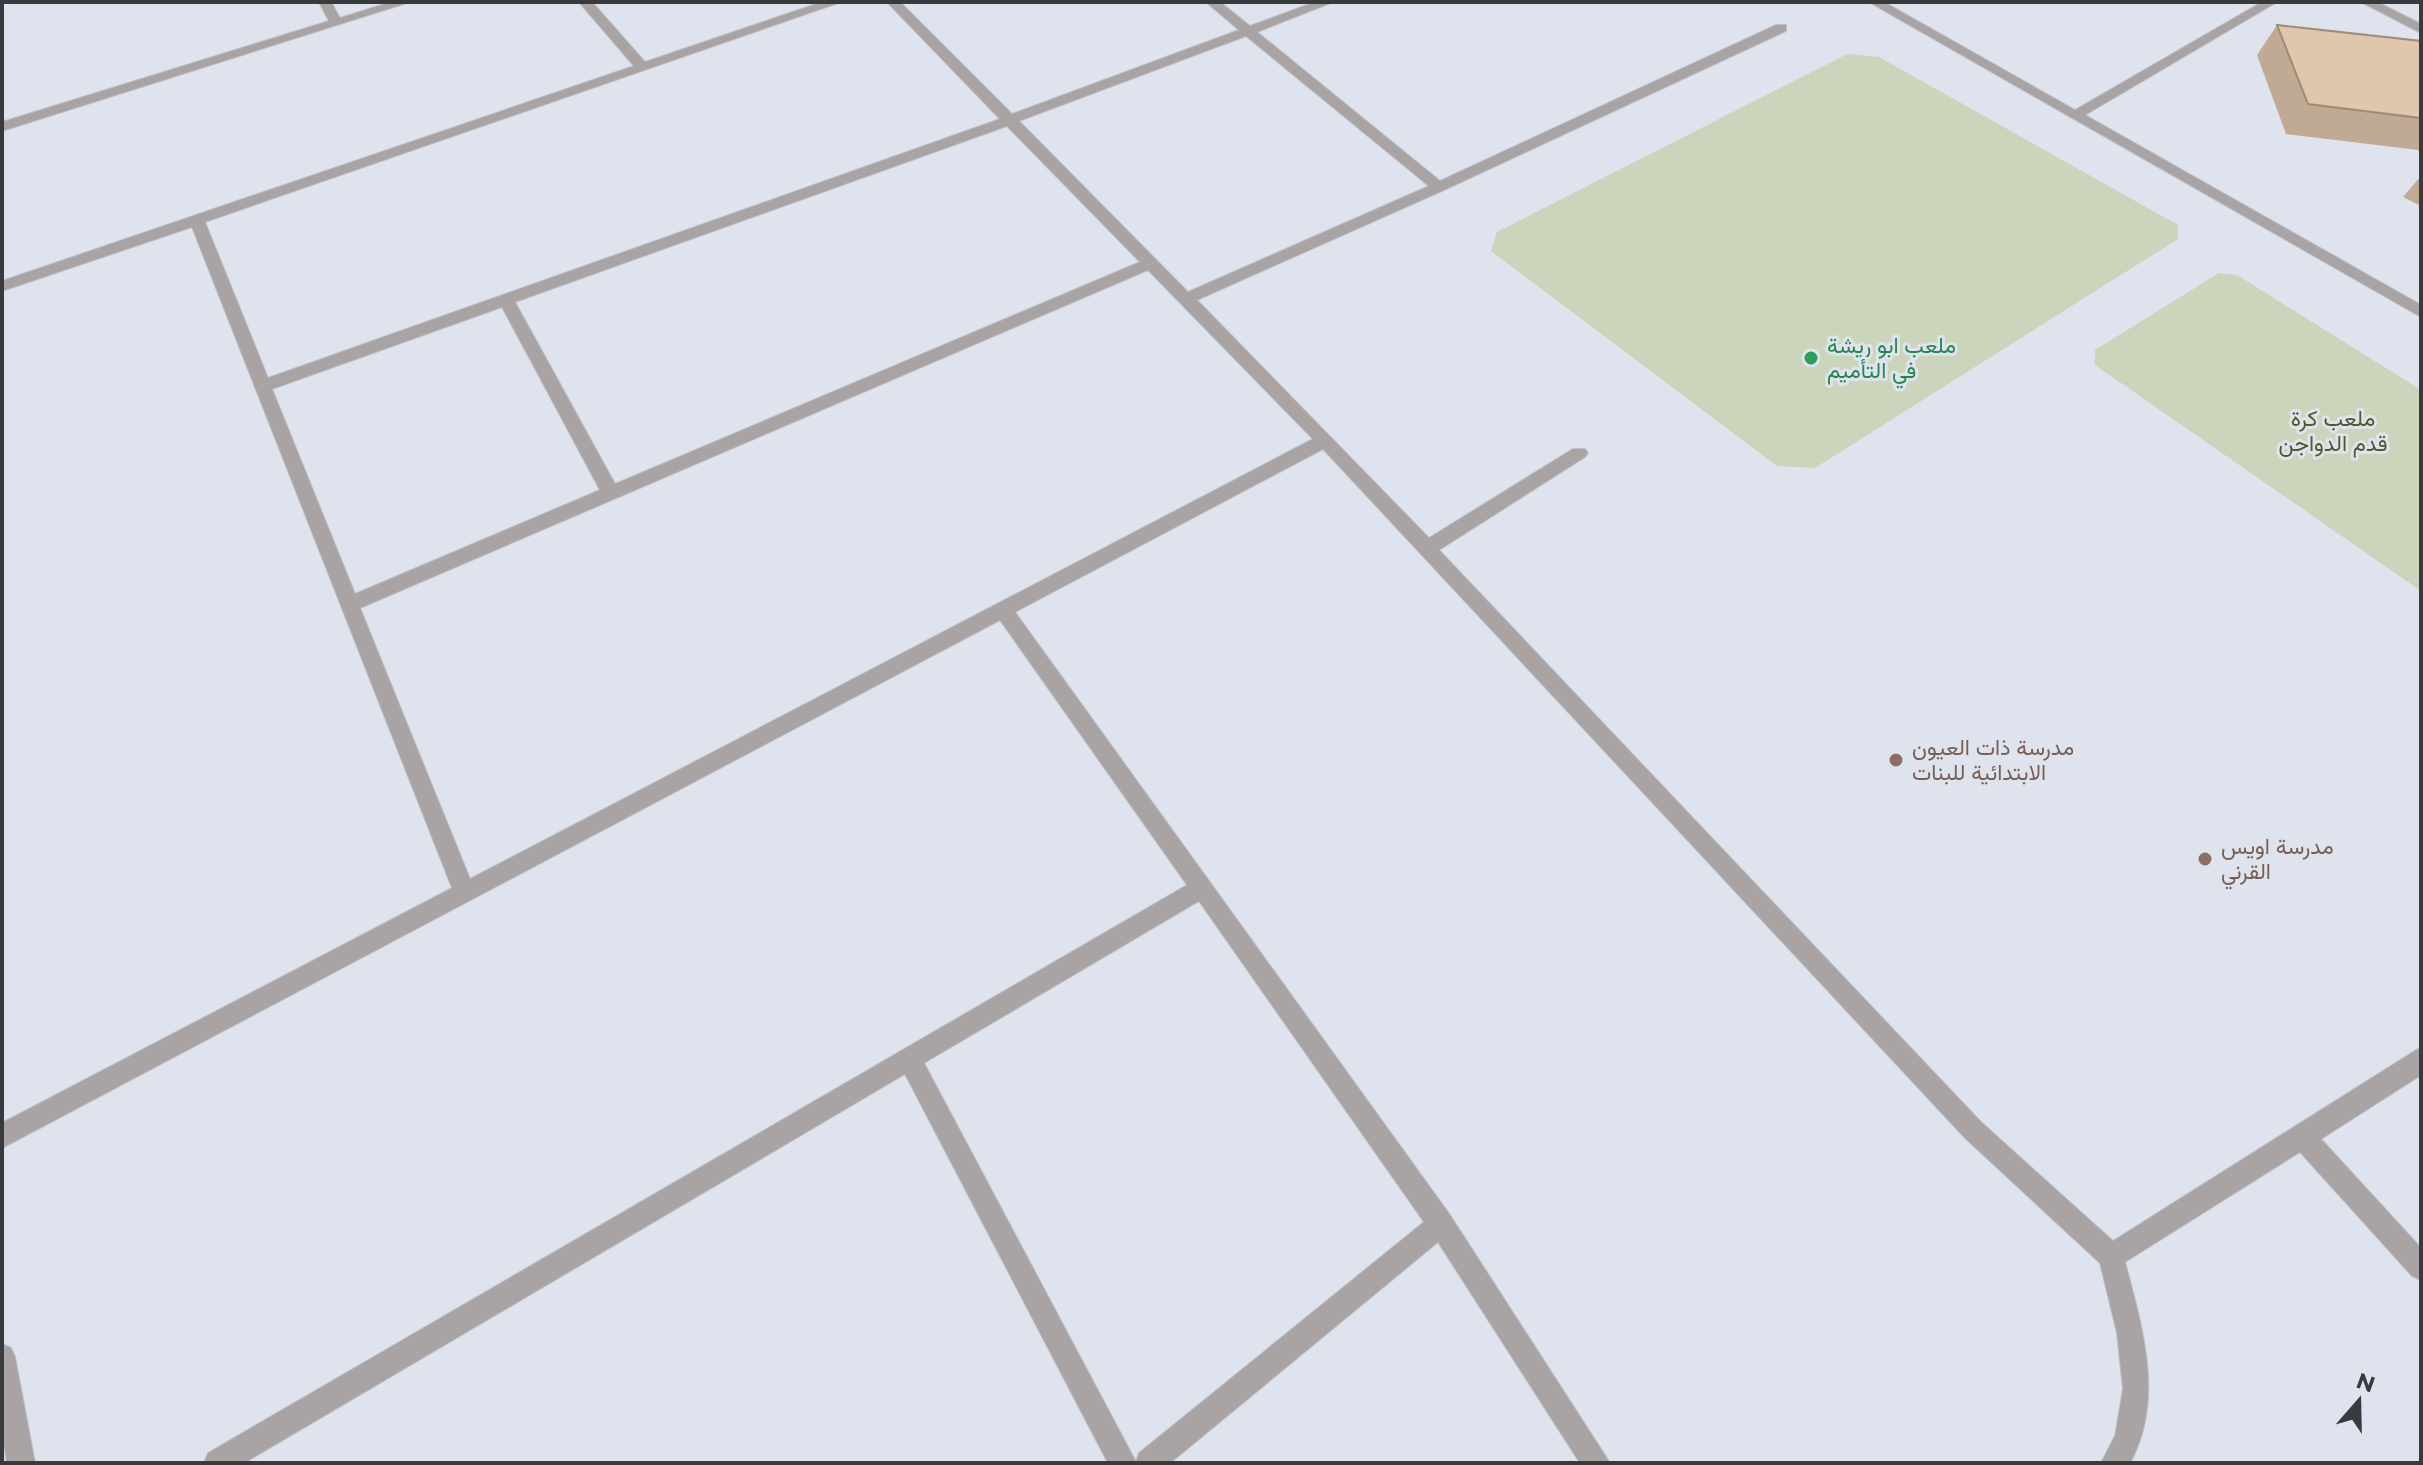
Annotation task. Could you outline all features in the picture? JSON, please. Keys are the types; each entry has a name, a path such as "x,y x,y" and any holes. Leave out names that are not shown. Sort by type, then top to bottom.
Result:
{"street":[{"path":"325,2 337,23"},
{"path":"2,127 404,2"},
{"path":"585,2 642,67"},
{"path":"2,286 835,2"},
{"path":"896,2 1325,440 1973,1130 2111,1256 2135,1354 2134,1409 2126,1449 2115,1463"},
{"path":"1212,2 1439,187"},
{"path":"263,386 1009,120 1327,2"},
{"path":"1875,2 2421,312"},
{"path":"2076,115 2271,2"},
{"path":"2367,2 2421,29"},
{"path":"1186,299 1439,187 1781,28"},
{"path":"196,219 464,891"},
{"path":"350,604 1151,263"},
{"path":"506,300 610,492"},
{"path":"2,1136 1325,440"},
{"path":"1426,549 1579,453"},
{"path":"1003,609 1441,1224 1596,1463"},
{"path":"218,1463 1202,888"},
{"path":"910,1059 1123,1463"},
{"path":"2111,1256 2417,1067"},
{"path":"2303,1137 2421,1267"},
{"path":"1149,1463 1441,1224"},
{"path":"2,1357 21,1463"}],"green space":[{"name":"ملعب ابو ريشة في التأميم","path":"1847,54 1879,57 2178,225 2178,239 1815,468 1777,466 1491,251 1497,232"},
{"name":"ملعب كرة قدم الدواجن","path":"2219,273 2237,275 2421,390 2421,591 2095,365 2095,350"}],"building":[{"path":"2277,25 2421,41 2421,118 2308,104"}],"place":[{"name":"ملعب ابو ريشة في التأميم","path":"1811,358"},
{"name":"مدرسة ذات العيون الابتدائية للبنات","path":"1896,760"},
{"name":"مدرسة اويس القرني","path":"2205,859"}]}
